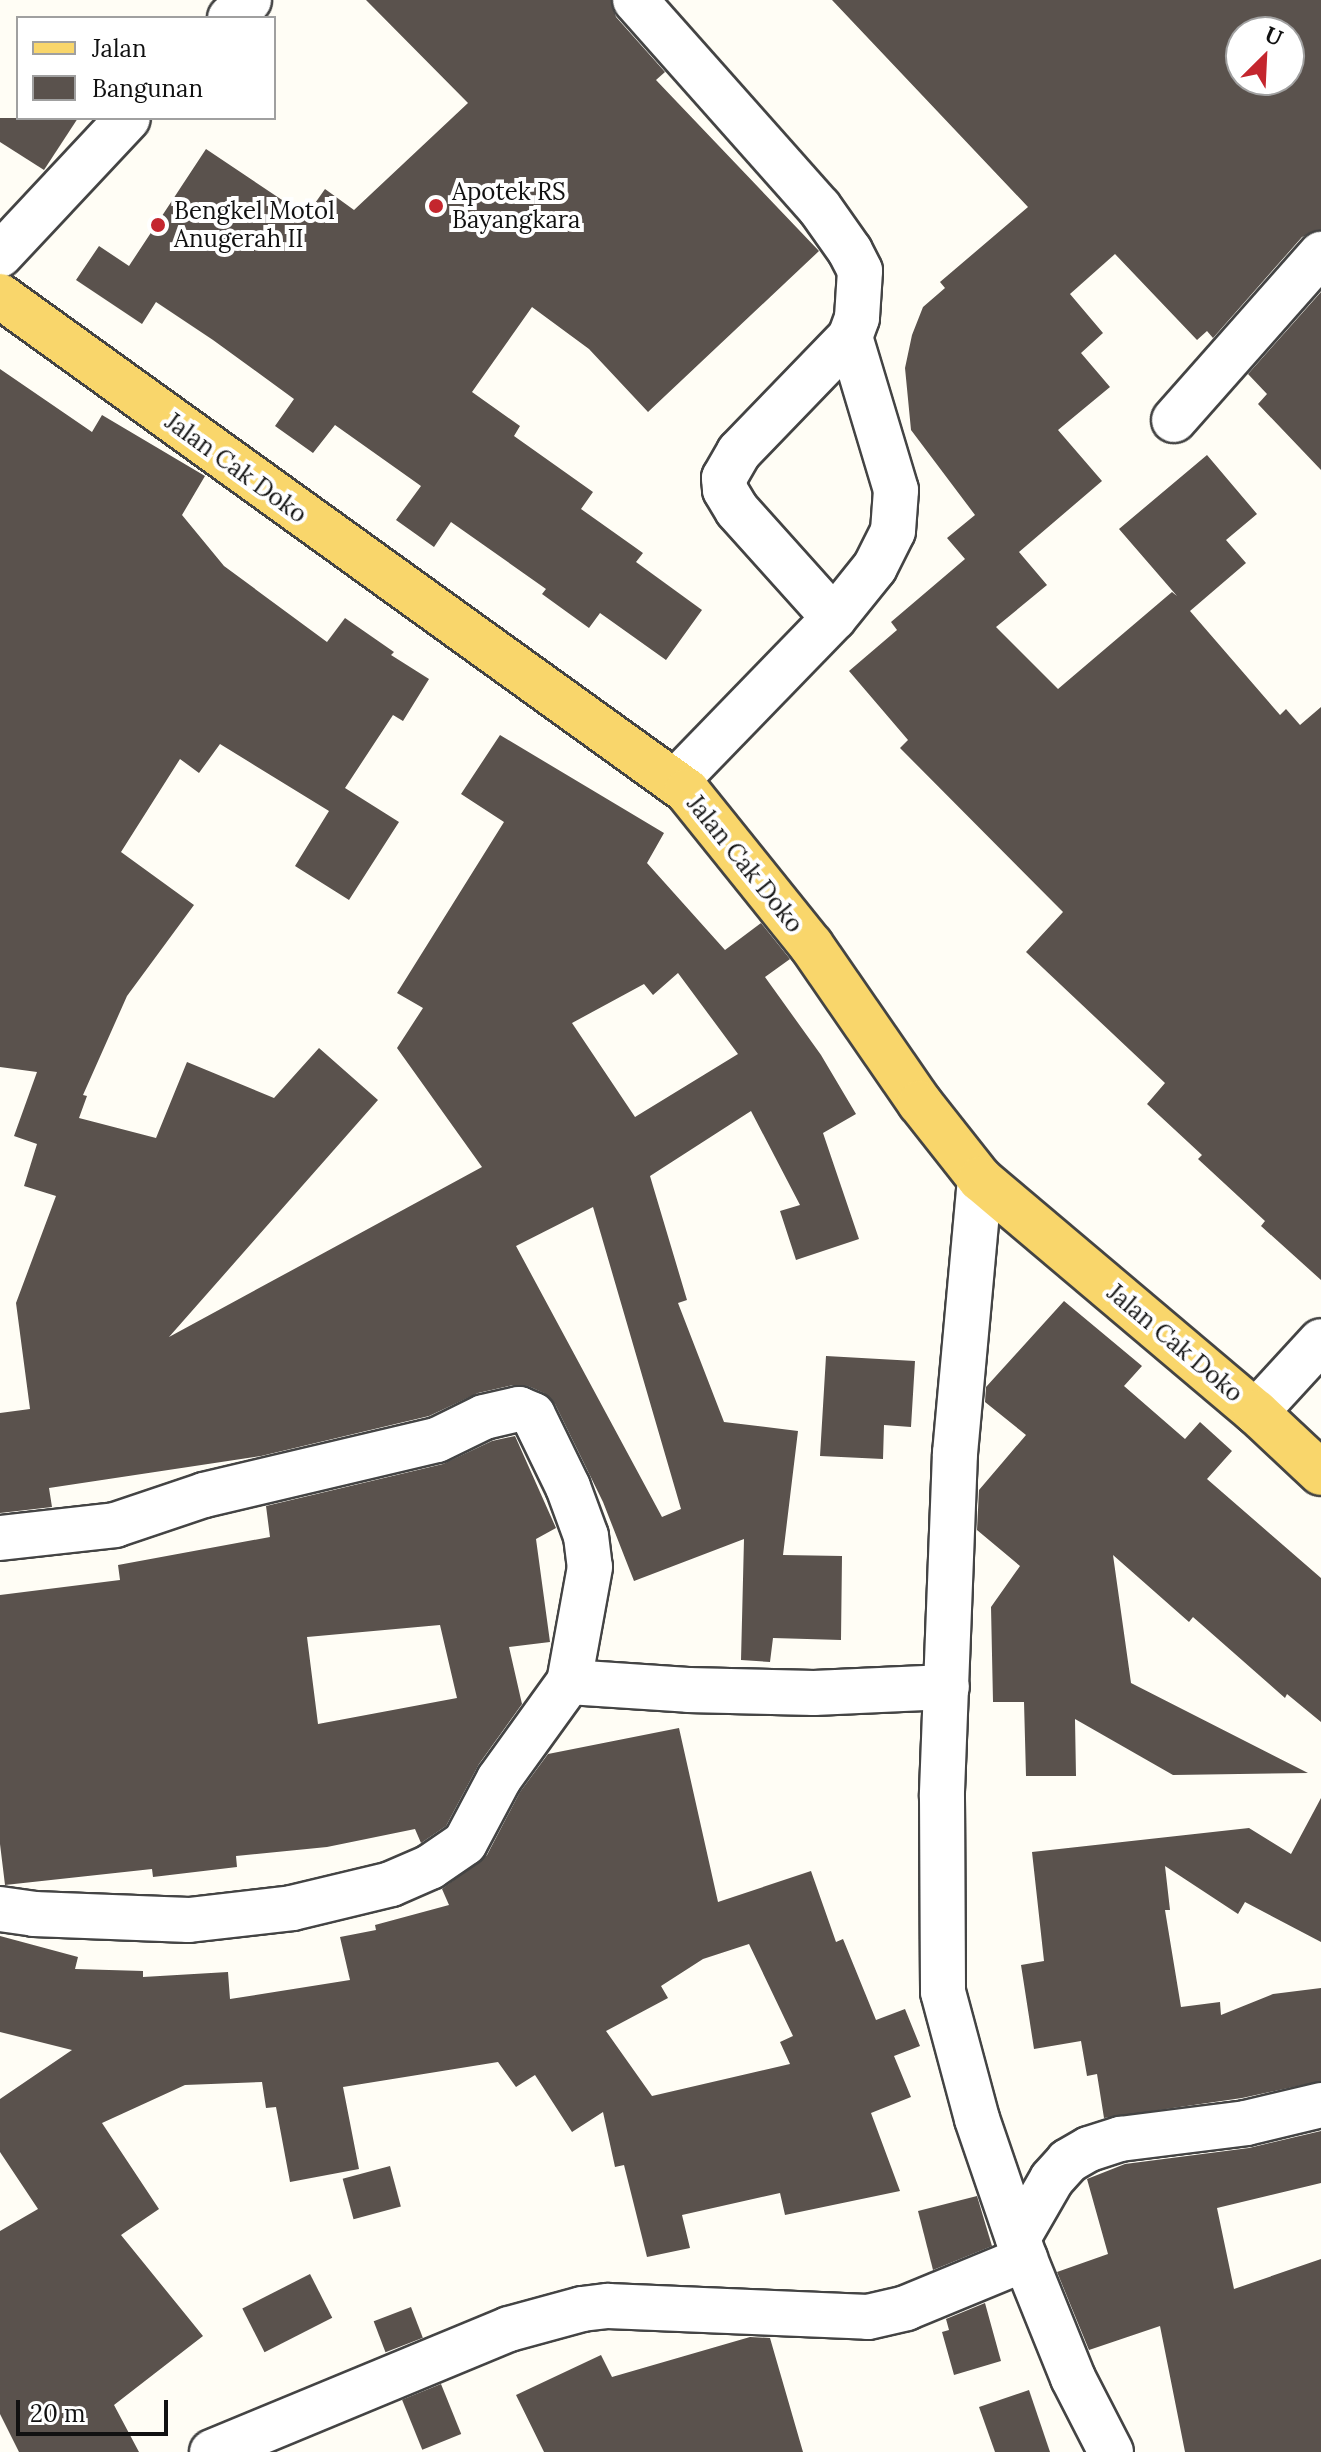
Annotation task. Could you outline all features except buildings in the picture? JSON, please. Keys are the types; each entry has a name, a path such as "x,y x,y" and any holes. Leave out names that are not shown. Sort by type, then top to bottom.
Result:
{"main road":[{"name":"Jalan Cak Doko","path":"0,296 687,791 811,945 920,1103 980,1179 1256,1412 1321,1473"}],"street":[{"path":"232,16 249,0"},
{"path":"635,0 819,207 860,271 857,318 850,337 739,452 724,478 725,490 737,510 834,618"},
{"path":"0,255 126,120"},
{"path":"1174,420 1321,254"},
{"path":"675,782 834,618 875,567 893,531 896,490 850,337"},
{"path":"980,1179 955,1453 942,1797 943,1992 977,2119 1022,2249 1073,2378 1111,2452"},
{"path":"1256,1412 1321,1341"},
{"path":"0,1538 115,1525 204,1495 437,1440 484,1417 519,1409 533,1415 568,1487 586,1536 590,1567 569,1682 499,1779 465,1843 430,1867 391,1884 292,1908 189,1920 34,1914 0,1909"},
{"path":"569,1682 688,1690 814,1693 947,1687"},
{"path":"212,2452 509,2329 582,2309 608,2306 868,2317 906,2308 1022,2249 1052,2179 1068,2161 1089,2149 1120,2139 1246,2123 1321,2105"}],"place":[{"name":"Apotek RS Bayangkara","path":"436,206"},
{"name":"Bengkel Motol Anugerah II","path":"158,225"}]}
